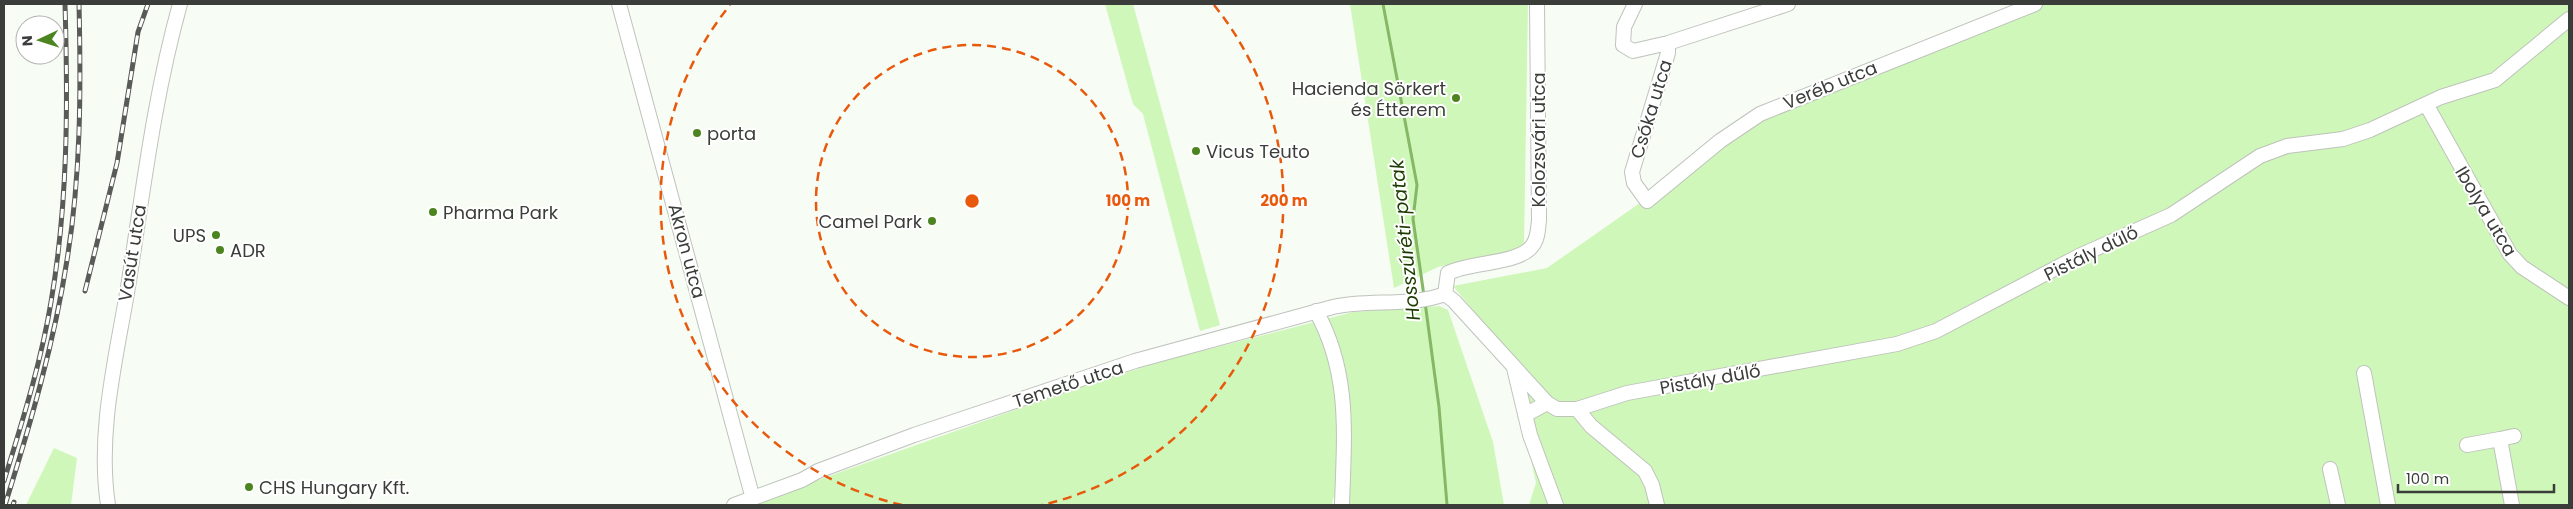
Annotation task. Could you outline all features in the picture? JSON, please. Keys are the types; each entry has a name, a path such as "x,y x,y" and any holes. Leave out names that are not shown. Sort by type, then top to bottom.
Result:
{"street":[{"name":"Vasút utca","path":"108,505 104,464 110,388 152,131 169,45 180,4"},
{"name":"Akron utca","path":"619,4 753,499"},
{"name":"Kolozsvári utca","path":"1445,294 1448,273 1459,268 1506,258 1531,249 1538,231 1537,4"},
{"path":"1635,4 1624,27 1623,45 1632,51 1668,43 1788,4"},
{"name":"Veréb utca","path":"1646,202 1720,141 1760,114 1913,50 2035,4"},
{"name":"Pistály dűlő","path":"1578,409 1627,394 1897,344 1936,331 2079,256 2171,215 2260,156 2286,146 2343,139 2370,130 2426,104 2495,80 2569,19"},
{"name":"Csóka utca","path":"1646,202 1634,184 1632,172 1668,53 1668,43"},
{"name":"Ibolya utca","path":"2426,104 2510,254 2522,267 2569,298"},
{"name":"Temető utca","path":"734,505 802,480 818,470 914,435 1117,367 1316,311 1364,302 1431,299 1445,294"},
{"path":"1445,294 1454,301 1548,403 1557,409 1578,409 1591,426 1645,471 1652,485 1657,505"},
{"path":"1316,311 1330,337 1343,384 1342,505"},
{"path":"1514,368 1525,415 1556,505"},
{"path":"2364,373 2388,505"},
{"path":"1525,415 1548,403"},
{"path":"2467,445 2514,436"},
{"path":"2500,439 2512,505"},
{"path":"2330,469 2338,505"}],"green space":[{"path":"1105,4 1133,4 1220,325 1200,331 1143,114 1133,104"},
{"path":"1350,4 1528,4 1524,244 1517,250 1438,267 1394,288"},
{"path":"2025,4 2569,4 2569,505 1529,505 1536,483 1508,352 1453,286 1547,268 1650,196 1760,111"},
{"path":"1439,306 1448,310 1493,442 1504,505 1354,505 1333,498 1332,505 748,505 1062,393 1159,362 1353,312"},
{"path":"54,448 77,458 71,505 26,505"}],"waterway":[{"name":"Hosszúréti-patak","path":"1383,4 1417,185 1413,219 1424,296"},
{"name":"Hosszúréti-patak","path":"1425,302 1439,407 1447,505"}],"railway":[{"path":"4,481 42,347 57,265 66,153 65,4"},
{"path":"5,505 48,353 62,291 72,228 79,132 79,4"},
{"path":"85,291 117,163 138,32 148,4"}],"place":[{"name":"Hacienda Sörkert és Étterem","path":"1456,98"},
{"name":"porta","path":"697,133"},
{"name":"Vicus Teuto","path":"1196,151"},
{"name":"Pharma Park","path":"433,212"},
{"name":"Camel Park","path":"932,221"},
{"name":"UPS","path":"216,235"},
{"name":"ADR","path":"220,250"},
{"name":"CHS Hungary Kft.","path":"249,487"}]}
